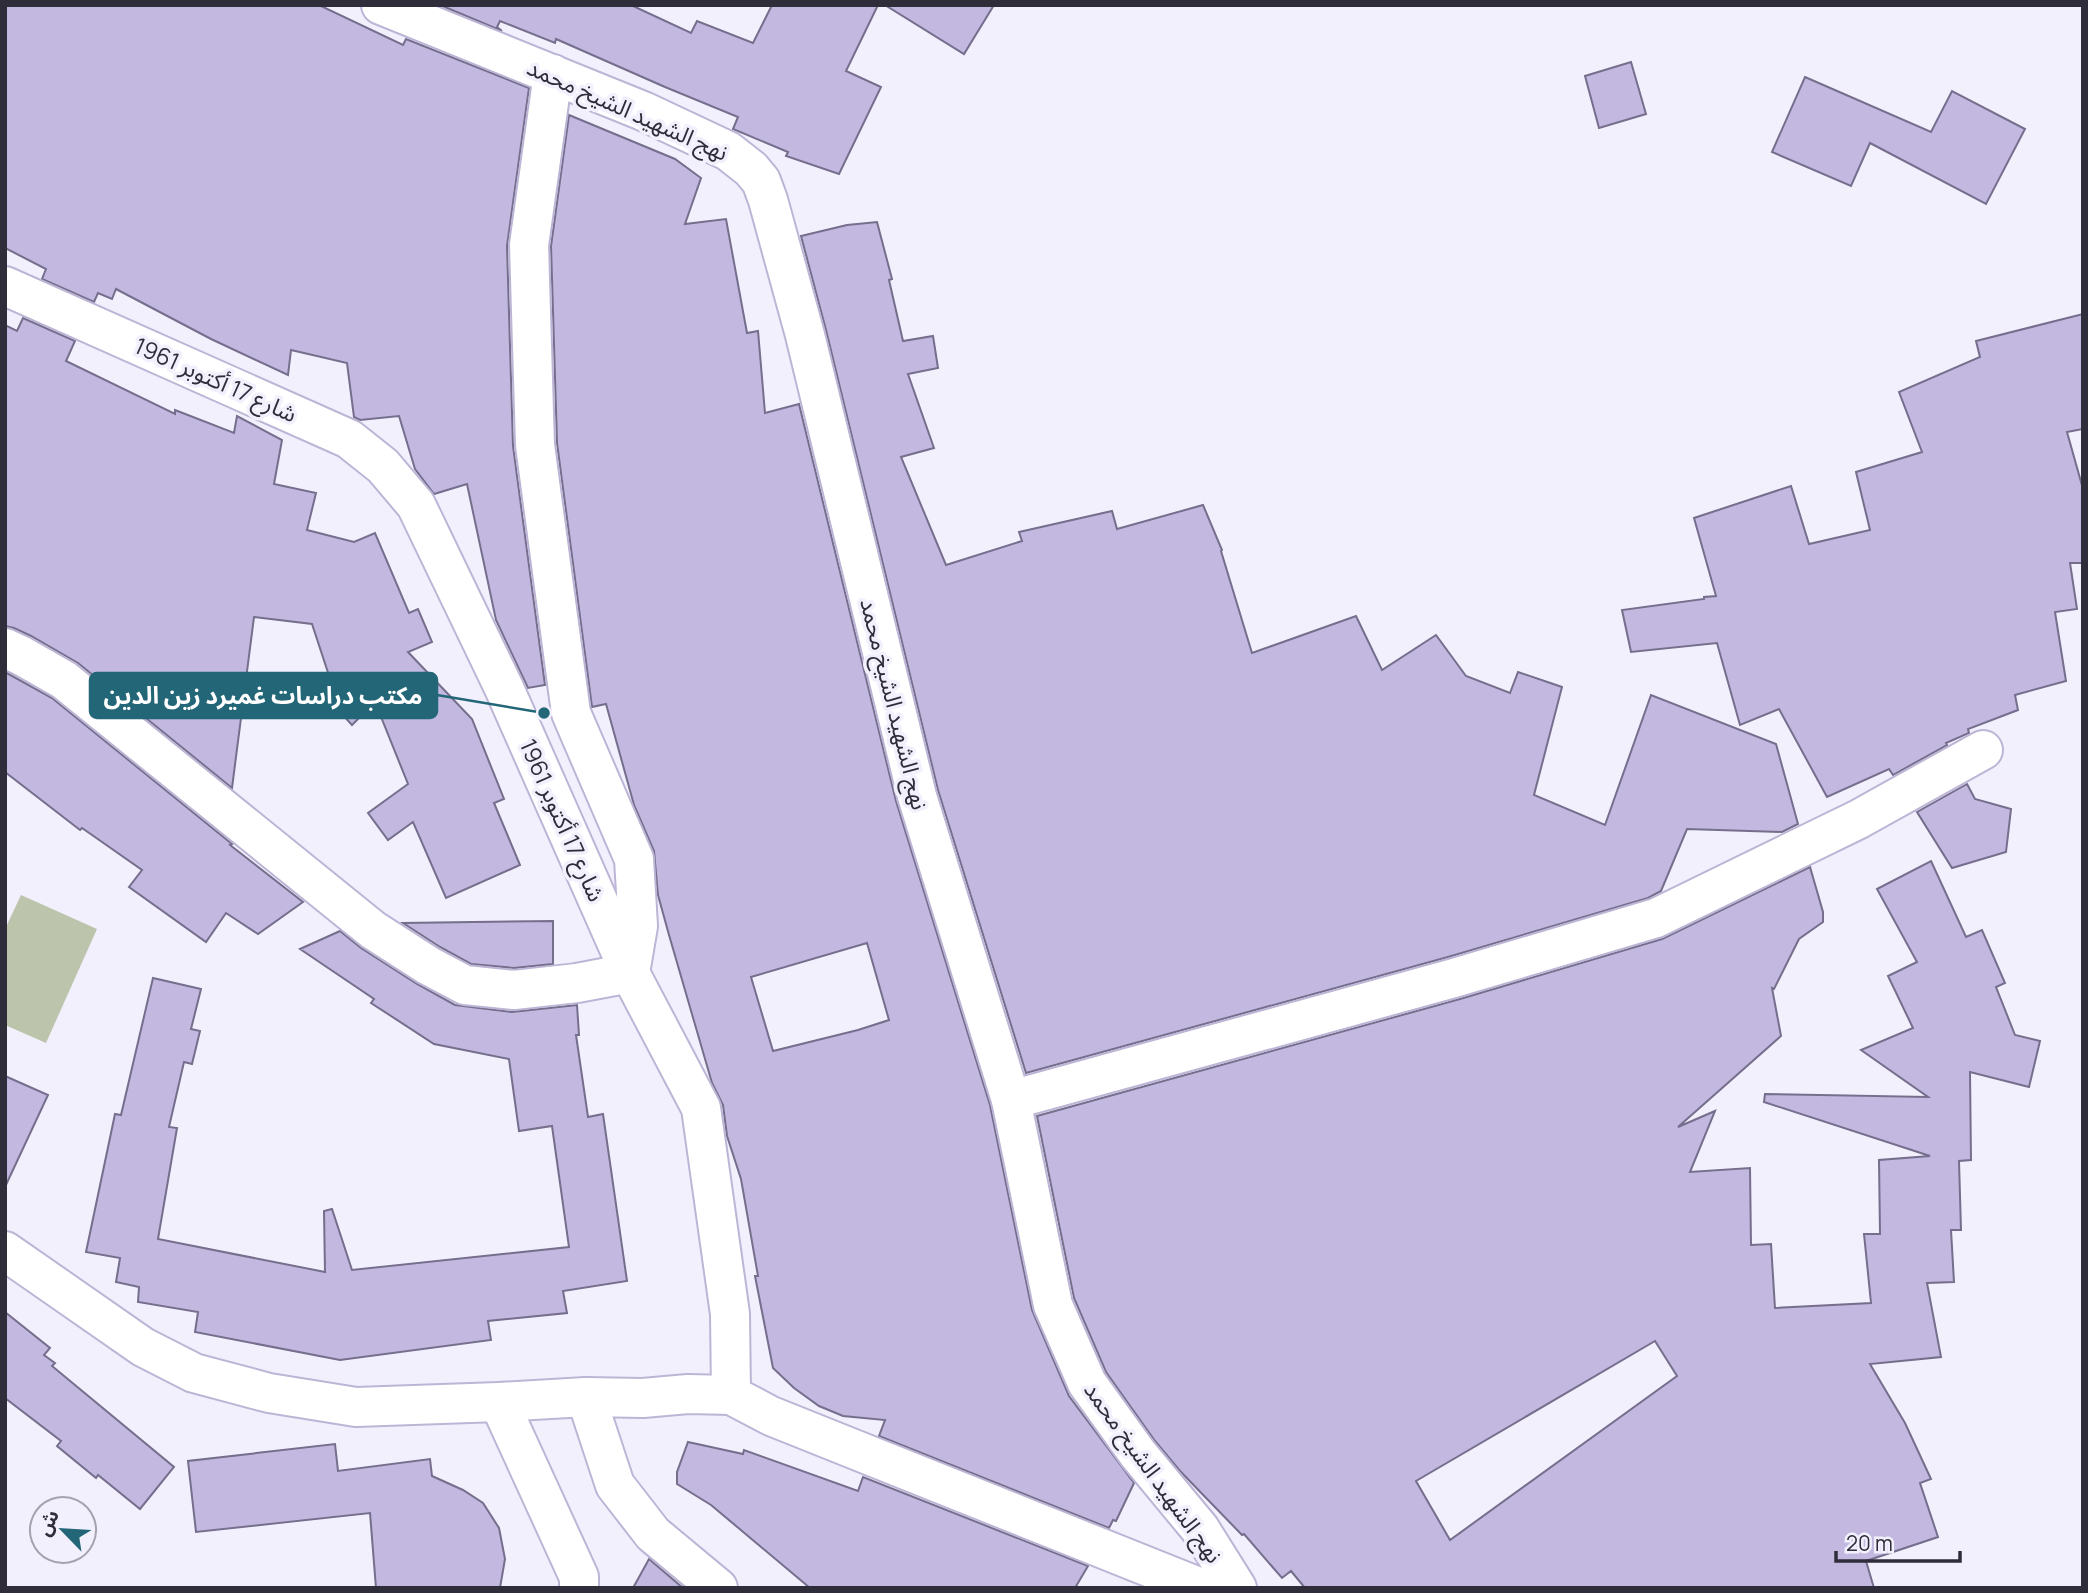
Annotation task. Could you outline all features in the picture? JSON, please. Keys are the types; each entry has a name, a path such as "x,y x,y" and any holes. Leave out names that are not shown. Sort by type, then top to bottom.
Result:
{"street":[{"name":"نهج الشهيد الشيخ محمد","path":"381,5 643,111 728,151 751,169 761,181 805,335 917,796 1010,1100 1053,1305 1087,1383 1138,1454 1199,1529 1237,1588"},
{"path":"5,648 64,680 373,930 429,966 465,985 514,990 577,983 630,973 638,926 634,859 571,713 535,444 529,245 553,74"},
{"name":"شارع 17 أكتوبر 1961","path":"5,286 349,439 383,466 416,505 510,701 630,973 701,1108 730,1314 731,1395"},
{"path":"1010,1100 1454,978 1656,918 1859,819 1983,750"},
{"path":"5,1251 143,1347 194,1373 270,1393 356,1407 586,1397 731,1395 795,1426 1201,1588"},
{"path":"586,1397 615,1485 653,1534 718,1588"},
{"path":"499,1402 579,1577 579,1588"}],"green space":[{"path":"21,895 97,929 46,1043 5,1025 5,929"}],"building":[{"path":"5,5 319,5 403,45 406,39 529,88 507,246 513,446 545,685 528,688 496,620 467,484 434,494 415,469 399,416 360,420 354,417 347,363 291,350 288,375 211,339 116,289 112,299 98,293 94,302 42,279 46,269 5,248"},
{"path":"440,5 631,5 691,33 697,21 753,43 772,5 878,5 846,71 881,87 839,174 786,156 788,152 733,129 738,117 556,39 555,43 500,21 497,27 502,31"},
{"path":"885,5 994,5 964,54"},
{"path":"1631,62 1646,114 1599,128 1585,76"},
{"path":"1805,77 1931,132 1952,91 2025,129 1986,204 1870,143 1851,186 1772,152"},
{"path":"569,115 675,159 701,178 685,224 726,219 747,333 758,331 765,413 799,404 896,801 990,1105 1032,1310 1069,1396 1134,1483 1116,1521 1113,1520 1109,1528 879,1436 885,1420 843,1416 819,1406 773,1368 755,1276 758,1276 741,1179 727,1136 723,1105 712,1083 658,895 654,851 634,805 606,704 592,707 557,443 551,246","holes":["867,943 889,1020 773,1051 751,977"]},
{"path":"877,222 892,279 889,280 903,341 933,336 938,368 908,374 934,448 901,457 946,565 1022,541 1019,532 1112,511 1117,529 1203,505 1222,550 1252,653 1356,616 1382,670 1436,635 1466,676 1510,693 1518,672 1562,687 1534,795 1605,825 1651,695 1776,744 1798,824 1782,832 1687,829 1661,891 1648,898 1448,957 1026,1073 938,790 801,236 847,225"},
{"path":"2083,314 2083,429 2067,432 2083,489 2083,563 2070,563 2077,609 2055,612 2066,681 2015,695 2018,710 1968,729 1969,733 1946,743 1947,745 1893,775 1889,769 1827,797 1779,709 1740,725 1717,643 1631,652 1622,610 1716,596 1694,518 1791,486 1809,544 1870,530 1856,472 1922,452 1899,392 1980,357 1976,341"},
{"path":"23,318 75,341 66,361 175,414 175,410 234,433 237,416 282,440 274,484 316,493 307,530 354,542 375,533 409,613 418,609 432,642 408,652 472,719 504,799 494,803 520,865 446,898 413,822 388,840 368,813 408,784 375,702 352,725 331,702 336,697 312,624 254,617 232,788 78,663 31,636 5,626 5,325 17,331"},
{"path":"5,672 52,698 303,902 258,934 226,913 206,942 129,887 142,870 82,828 80,830 5,772"},
{"path":"1967,784 1975,799 2011,809 2006,852 1952,868 1917,812"},
{"path":"1931,861 1966,937 1982,930 2005,983 1996,987 2015,1035 2040,1041 2029,1087 1970,1072 1971,1160 1959,1161 1961,1230 1951,1230 1954,1282 1927,1283 1941,1357 1870,1364 1905,1423 1931,1479 1920,1483 1938,1537 1866,1561 1874,1588 1305,1588 1291,1571 1282,1578 1244,1534 1242,1535 1180,1471 1106,1372 1074,1298 1037,1116 1460,999 1662,939 1810,867 1823,912 1823,922 1799,939 1774,989 1772,988 1781,1036 1678,1127 1715,1111 1690,1172 1750,1168 1751,1245 1771,1244 1775,1308 1871,1303 1864,1234 1880,1234 1879,1160 1930,1156 1764,1102 1765,1094 1928,1097 1861,1050 1913,1028 1888,976 1917,962 1877,889","holes":["1655,1341 1677,1376 1450,1540 1416,1481"]},
{"path":"553,921 553,964 514,968 471,964 403,923"},
{"path":"340,931 361,948 455,1005 512,1012 577,1005 579,1035 576,1035 588,1117 603,1114 627,1281 563,1291 567,1313 488,1321 491,1340 340,1360 195,1332 198,1312 138,1302 139,1287 116,1282 120,1258 86,1252 115,1114 121,1115 153,978 201,989 191,1029 200,1031 192,1064 184,1062 169,1127 177,1128 158,1239 325,1272 324,1211 332,1209 352,1270 569,1247 552,1126 519,1131 509,1059 434,1044 371,1003 374,999 300,949"},
{"path":"5,1076 48,1095 5,1187"},
{"path":"5,1312 50,1348 44,1355 55,1363 52,1366 174,1467 140,1509 57,1446 61,1441 5,1398"},
{"path":"688,1442 743,1454 744,1450 858,1491 863,1477 1088,1566 1075,1588 810,1588 711,1505 677,1484 677,1472"},
{"path":"335,1444 338,1471 430,1459 432,1476 463,1490 483,1503 499,1528 505,1559 500,1588 376,1588 370,1513 196,1532 188,1461"},
{"path":"649,1559 683,1588 633,1588"}],"place":[{"name":"مكتب دراسات غميرد زين الدين","path":"544,713"}]}
